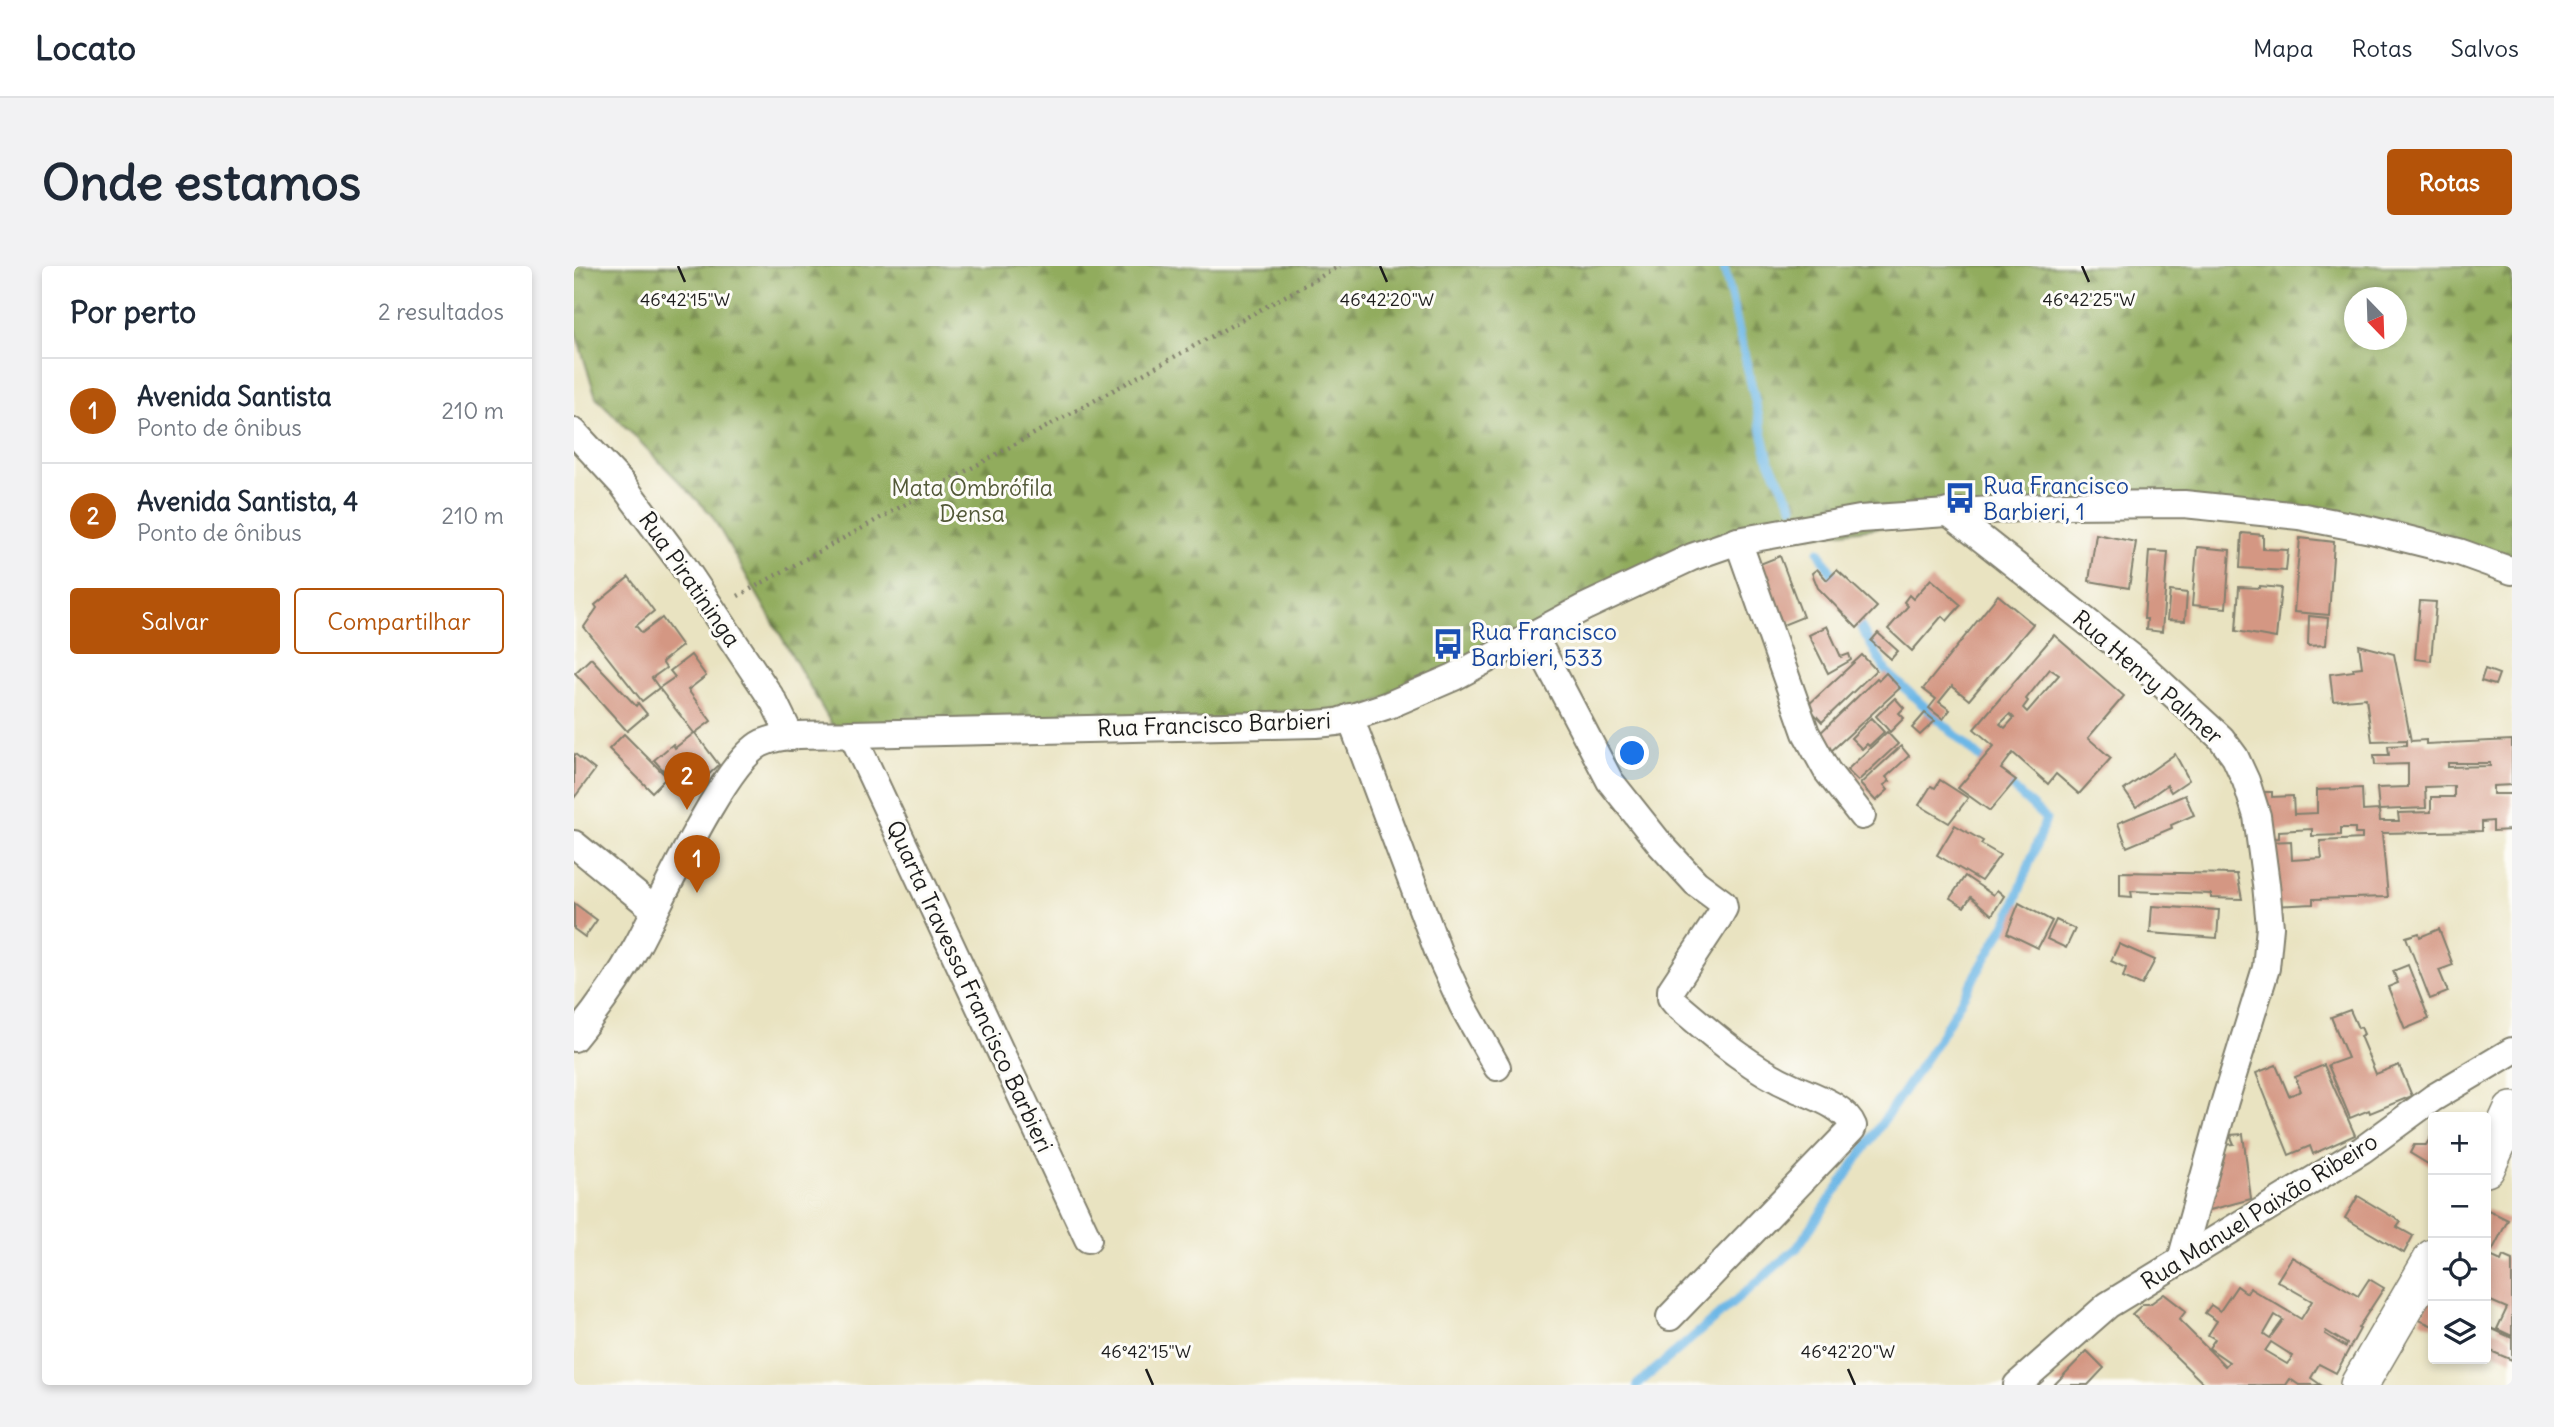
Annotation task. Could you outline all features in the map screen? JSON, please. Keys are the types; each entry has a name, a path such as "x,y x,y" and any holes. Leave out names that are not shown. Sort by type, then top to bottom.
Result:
{"main road":[{"path":"2491,1157 2512,1111"},
{"path":"2359,1385 2428,1267"}],"street":[{"name":"Rua Piratininga","path":"574,432 622,484 682,564 774,702 791,737"},
{"name":"Rua Francisco Barbieri","path":"574,1038 603,1003 705,817 740,761 760,744 791,737 852,734 1337,722 1389,705 1454,677 1671,565 1738,541 1860,519 2064,505 2184,504 2299,516 2389,533 2459,552 2512,571"},
{"name":"Rua Henry Palmer","path":"1948,512 2138,662 2221,738 2235,757 2246,781 2257,817 2266,884 2270,927 2266,968 2225,1101 2181,1260"},
{"path":"1738,541 1806,733 1827,771 1862,817"},
{"path":"1534,634 1610,781 1660,844 1696,883 1723,903 1724,908 1714,927 1671,990 1671,998 1749,1064 1826,1102 1844,1113 1853,1126 1670,1317"},
{"path":"1350,717 1439,954 1463,1006 1497,1067"},
{"name":"Quarta Travessa Francisco Barbieri","path":"852,734 1088,1239"},
{"path":"574,844 655,910"},
{"name":"Rua Manuel Paixão Ribeiro","path":"2017,1385 2108,1305 2362,1150 2433,1098 2512,1051"}],"path":[{"path":"713,611 1340,266"}],"green space":[{"name":"Mata Ombrófila Densa","path":"574,266 2512,266 2512,570 2370,528 2061,506 1722,546 1332,722 840,739 711,514 596,397 574,327"}],"building":[{"path":"2242,533 2263,535 2263,549 2288,550 2286,571 2240,568"},
{"path":"2096,534 2136,542 2129,588 2089,581"},
{"path":"2300,538 2334,542 2329,615 2294,612"},
{"path":"2197,547 2230,550 2226,608 2192,605"},
{"path":"2149,551 2168,552 2162,632 2146,630 2147,619 2144,619"},
{"path":"1780,556 1803,617 1783,625 1779,615 1770,618 1750,568"},
{"path":"1817,569 1827,580 1837,570 1877,607 1857,628 1818,588 1812,573"},
{"path":"629,577 654,611 636,626 642,633 662,618 682,646 662,662 666,668 652,678 659,688 642,701 584,627 597,608 595,605"},
{"path":"1931,579 1961,605 1947,621 1942,616 1912,651 1888,629 1908,606 1904,602 1909,595 1913,599"},
{"path":"2239,587 2281,588 2276,638 2236,631"},
{"path":"2170,591 2187,593 2185,621 2167,620"},
{"path":"1998,595 2033,624 1969,700 1952,686 1939,702 1950,710 1943,719 1929,708 1936,699 1923,689"},
{"path":"2420,601 2436,602 2431,661 2415,659"},
{"path":"2309,616 2328,618 2326,645 2308,646"},
{"path":"1827,626 1841,657 1849,654 1851,660 1828,673 1809,635"},
{"path":"1878,633 1898,651 1891,659 1871,641"},
{"path":"2054,635 2124,696 2088,738 2111,758 2079,794 2056,774 2048,784 2013,753 2001,769 2016,780 1990,811 1958,788 1994,746 1974,729","holes":["2050,669 2059,675 2027,712 2023,708 2028,701 2026,699","2010,714 2014,718 2005,728 2000,724"]},
{"path":"2359,645 2394,654 2411,741 2426,740 2426,744 2512,740 2512,785 2493,786 2493,794 2512,794 2512,830 2493,831 2493,821 2482,822 2482,831 2382,833 2388,897 2313,899 2313,904 2274,906 2267,842 2291,841 2292,860 2322,858 2320,841 2362,839 2362,834 2355,834 2355,828 2341,828 2341,835 2312,836 2312,829 2279,831 2279,838 2265,839 2258,792 2272,792 2272,797 2293,796 2294,814 2317,813 2317,790 2362,788 2363,811 2379,810 2377,788 2408,787 2408,764 2375,765 2374,755 2389,755 2388,746 2407,745 2407,740 2372,741 2366,698 2333,701 2330,674 2354,671 2353,668 2362,667","holes":["2448,763 2490,763 2490,766 2448,767","2454,786 2454,797 2431,797 2431,812 2398,813 2399,821 2380,821 2379,810 2426,808 2425,787"]},
{"path":"691,655 706,676 688,690 711,721 695,733 719,765 686,796 654,760 673,744 675,748 694,733 659,688 675,677 670,671"},
{"path":"1862,655 1876,670 1822,722 1807,706"},
{"path":"591,658 636,706 638,703 647,714 627,731 575,673"},
{"path":"2485,669 2499,674 2495,685 2481,681"},
{"path":"1886,673 1900,688 1829,753 1815,738 1877,678 1879,680"},
{"path":"1895,698 1904,708 1899,713 1904,718 1890,732 1876,716"},
{"path":"1925,713 1935,721 1920,735 1912,728"},
{"path":"1871,718 1884,732 1862,749 1851,738"},
{"path":"1887,732 1898,744 1858,781 1847,770"},
{"path":"624,734 667,777 652,792 609,749"},
{"path":"1901,746 1909,756 1886,777 1890,781 1884,785 1888,790 1876,801 1860,784"},
{"path":"575,754 595,770 574,798 574,756"},
{"path":"2175,754 2189,780 2171,792 2167,785 2136,807 2124,790"},
{"path":"1940,780 1968,798 1949,823 1919,805 1931,786 1935,788"},
{"path":"2185,795 2194,815 2171,825 2172,828 2127,847 2118,823"},
{"path":"1955,825 1983,841 1981,844 2000,855 1981,881 1937,855"},
{"path":"2120,872 2237,874 2242,899 2211,898 2211,894 2131,891 2132,897 2120,896"},
{"path":"1965,876 1993,895 1997,890 2004,896 1992,915 1971,897 1964,907 1950,898"},
{"path":"574,903 597,920 585,937 574,929"},
{"path":"2019,903 2052,921 2038,948 2007,933"},
{"path":"2152,906 2219,910 2217,938 2150,933"},
{"path":"2056,920 2075,929 2066,948 2047,939"},
{"path":"2439,929 2453,965 2439,970 2448,992 2430,999 2406,937 2419,933 2420,937"},
{"path":"2119,944 2155,960 2142,985 2123,977 2126,968 2111,961"},
{"path":"2408,965 2429,1019 2405,1029 2388,987 2398,983 2393,971"},
{"path":"2350,1010 2358,1028 2361,1027 2364,1034 2360,1036 2376,1074 2399,1065 2412,1096 2350,1118 2328,1065 2348,1058 2331,1017"},
{"path":"2276,1065 2289,1096 2301,1091 2295,1077 2324,1065 2355,1135 2313,1154 2310,1146 2289,1155 2256,1073"},
{"path":"2243,1134 2251,1199 2210,1210 2206,1186 2217,1185 2213,1152 2224,1145 2234,1144 2230,1135"},
{"path":"2428,1142 2428,1164 2410,1153 2414,1145 2426,1145"},
{"path":"2358,1196 2401,1222 2397,1227 2413,1236 2404,1253 2345,1218"},
{"path":"2491,1212 2508,1220 2491,1250"},
{"path":"2491,1256 2501,1261 2503,1256 2512,1260 2512,1336 2497,1329 2507,1308 2491,1301"},
{"path":"2292,1257 2358,1296 2369,1279 2384,1288 2358,1328 2360,1329 2336,1373 2319,1364 2311,1378 2321,1385 2299,1385 2290,1379 2286,1385 2205,1385 2132,1314 2143,1304 2150,1304 2164,1294 2186,1311 2179,1320 2225,1366 2229,1362 2209,1348 2215,1339 2208,1335 2217,1321 2205,1313 2211,1305 2220,1311 2237,1286 2247,1293 2250,1288 2301,1319 2312,1301 2277,1281","holes":["2275,1315 2283,1320 2270,1338 2264,1334","2326,1331 2347,1344 2346,1347 2325,1334","2271,1342 2293,1356 2287,1364 2265,1351"]},
{"path":"2428,1303 2428,1324 2419,1320"},
{"path":"2491,1328 2512,1338 2512,1360 2491,1351"},
{"path":"2087,1351 2104,1368 2088,1385 2054,1385"}],"waterway":[{"path":"1724,266 1769,461 1793,506"},
{"path":"1819,551 1837,583"},
{"path":"1855,617 1886,671 1989,766"},
{"path":"1637,1385 1797,1248 1937,1042 2009,918 2046,819 2002,778"}],"place":[{"name":"Rua Francisco Barbieri, 1","path":"1960,498"},
{"name":"Rua Francisco Barbieri, 533","path":"1448,644"},
{"name":"Avenida Santista, 4","path":"687,810"},
{"name":"Avenida Santista","path":"697,893"}]}
